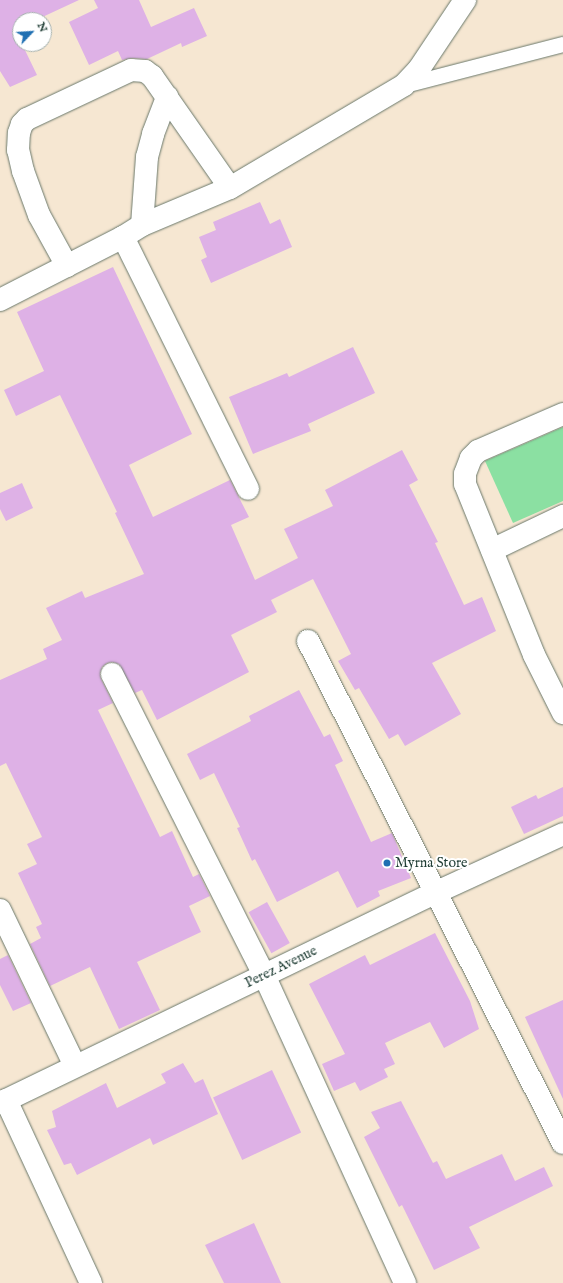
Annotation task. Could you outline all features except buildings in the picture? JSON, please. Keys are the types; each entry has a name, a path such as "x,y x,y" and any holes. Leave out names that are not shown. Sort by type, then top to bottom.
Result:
{"street":[{"path":"0,300 123,237 142,225 230,188 404,85 419,69 464,0"},
{"path":"67,266 40,215 23,171 18,150 19,134 22,124 27,119 131,70 145,71 152,76 230,188"},
{"path":"142,225 147,157 153,134 167,97"},
{"path":"123,237 248,489"},
{"path":"563,414 478,451 471,458 465,474 465,484 534,655 563,713"},
{"path":"492,550 563,516"},
{"path":"308,641 563,1143"},
{"path":"112,674 264,975 405,1283"},
{"name":"Perez Avenue","path":"3,1102 435,893 563,834"},
{"path":"0,910 75,1066"},
{"path":"3,1102 91,1283"}],"lane":[{"path":"404,85 563,44"}],"green space":[{"path":"563,427 563,501 513,523 485,461"}],"place":[{"name":"Myrna Store","path":"387,863"}]}
